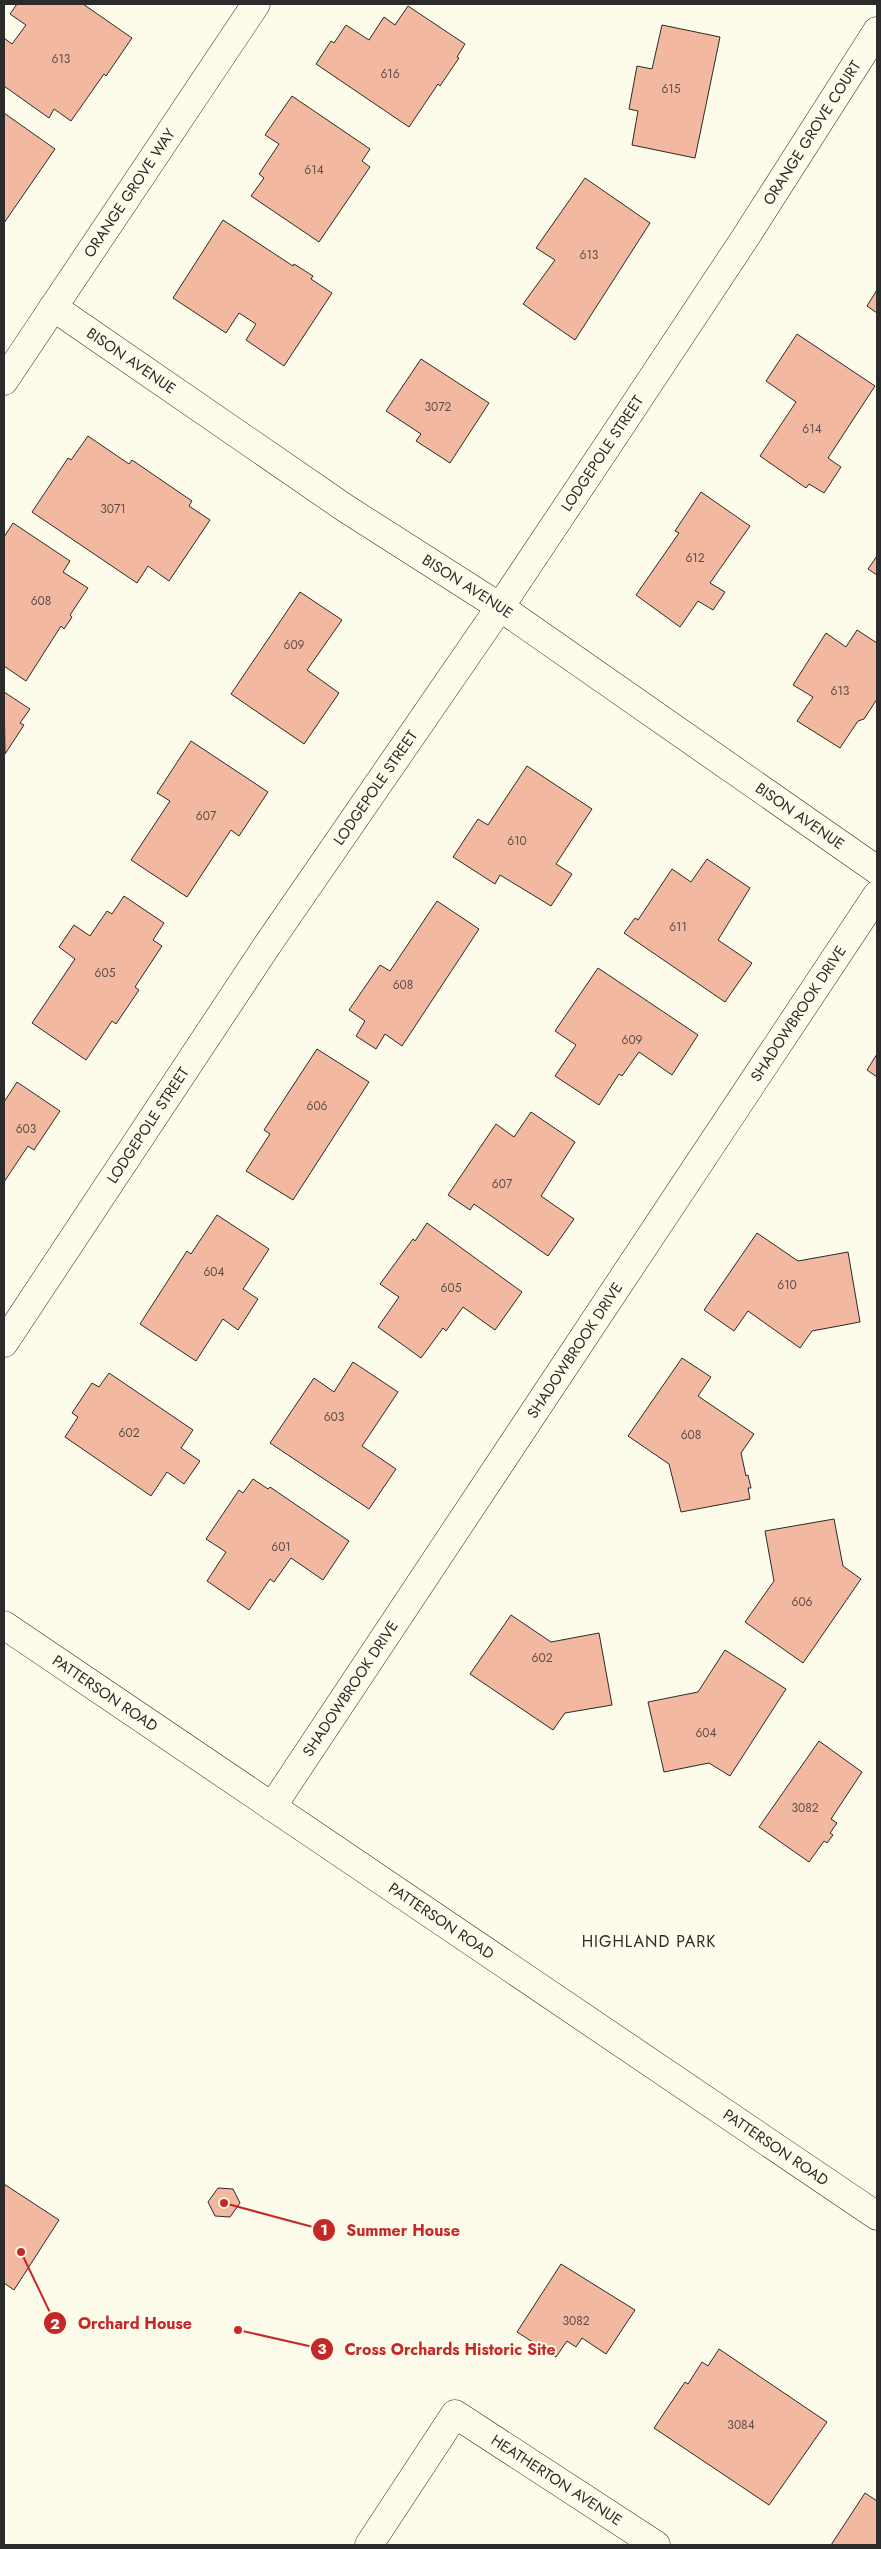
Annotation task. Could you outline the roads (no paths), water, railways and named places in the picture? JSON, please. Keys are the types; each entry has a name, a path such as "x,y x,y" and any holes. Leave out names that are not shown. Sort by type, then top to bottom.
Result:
{"street":[{"name":"ORANGE GROVE WAY","path":"4,381 256,4"},
{"name":"ORANGE GROVE COURT","path":"747,236 877,31"},
{"name":"LODGEPOLE STREET","path":"4,1343 266,947 500,607 747,236"},
{"name":"BISON AVENUE","path":"53,307 345,508 500,607 877,870"},
{"name":"SHADOWBROOK DRIVE","path":"272,1807 877,895"},
{"name":"PATTERSON ROAD","path":"4,1625 877,2216"},
{"name":"HEATHERTON AVENUE","path":"369,2545 455,2414 656,2545"}],"place":[{"name":"Summer House","path":"224,2203"},
{"name":"Orchard House","path":"21,2252"},
{"name":"Cross Orchards Historic Site","path":"238,2330"}],"district":[{"name":"HIGHLAND PARK","path":"649,1941"}]}
